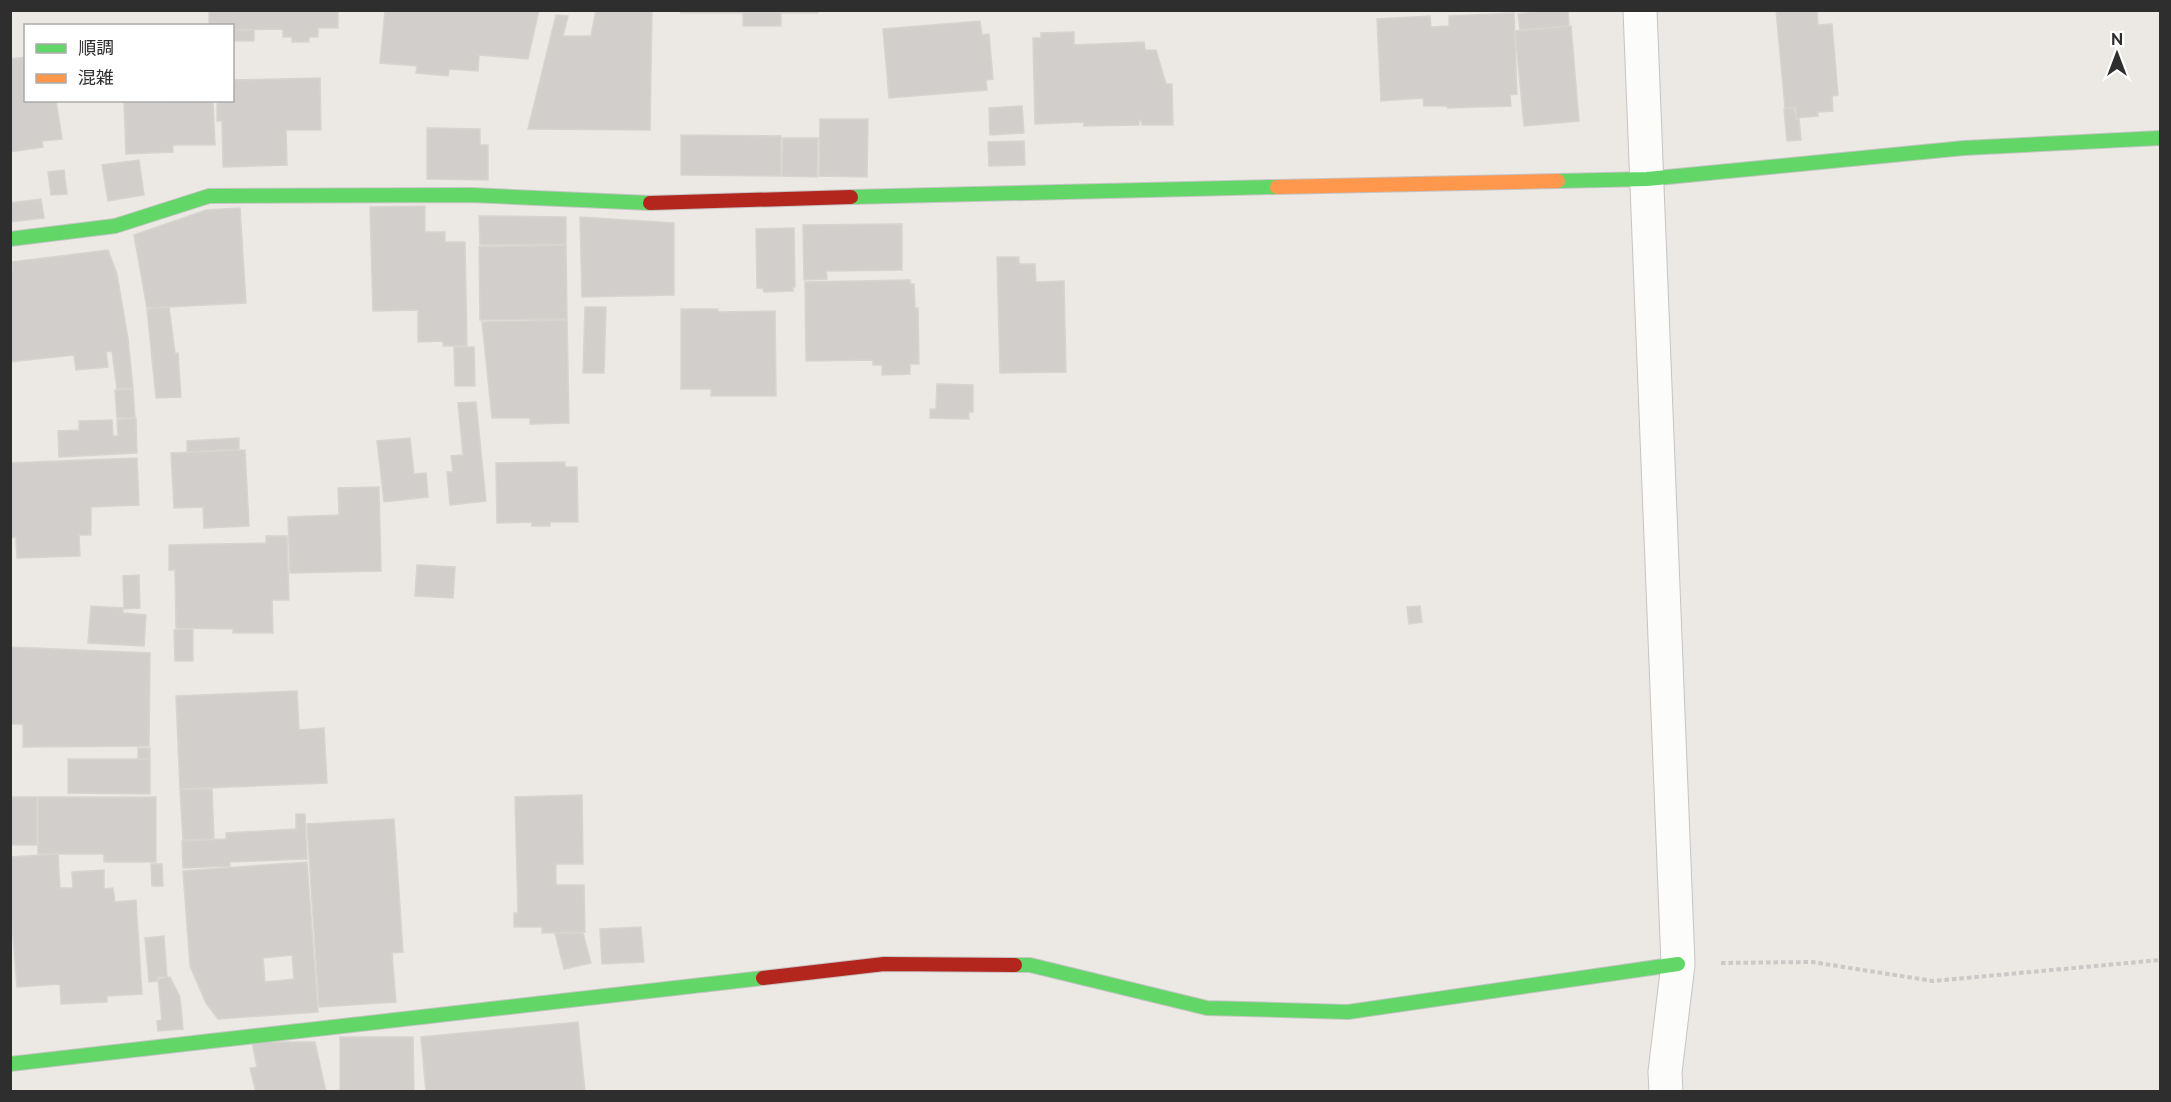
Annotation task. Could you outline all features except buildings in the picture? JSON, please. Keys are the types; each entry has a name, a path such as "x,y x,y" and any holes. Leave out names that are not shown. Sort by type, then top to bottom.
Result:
{"street":[{"path":"1640,10 1678,964 1665,1071 1666,1092"},
{"path":"10,239 115,226 208,196 471,195 668,204 803,198 1647,179 1964,148 2160,138"},
{"path":"10,1064 884,964 1030,965 1207,1008 1348,1012 1678,964"}],"path":[{"path":"1678,964 1812,962 1933,981 2160,960"}],"traffic: fast":[{"path":"1558,181 1647,179 1964,148 2160,138"},
{"path":"851,197 1277,187"},
{"path":"10,239 115,226 209,196 471,195 650,203"},
{"path":"1015,965 1030,965 1207,1008 1348,1012 1678,964"},
{"path":"10,1064 763,978"}],"traffic: slow":[{"path":"1277,187 1558,181"}],"traffic: jam":[{"path":"650,203 851,197"},
{"path":"763,978 884,964 1015,965"}]}
